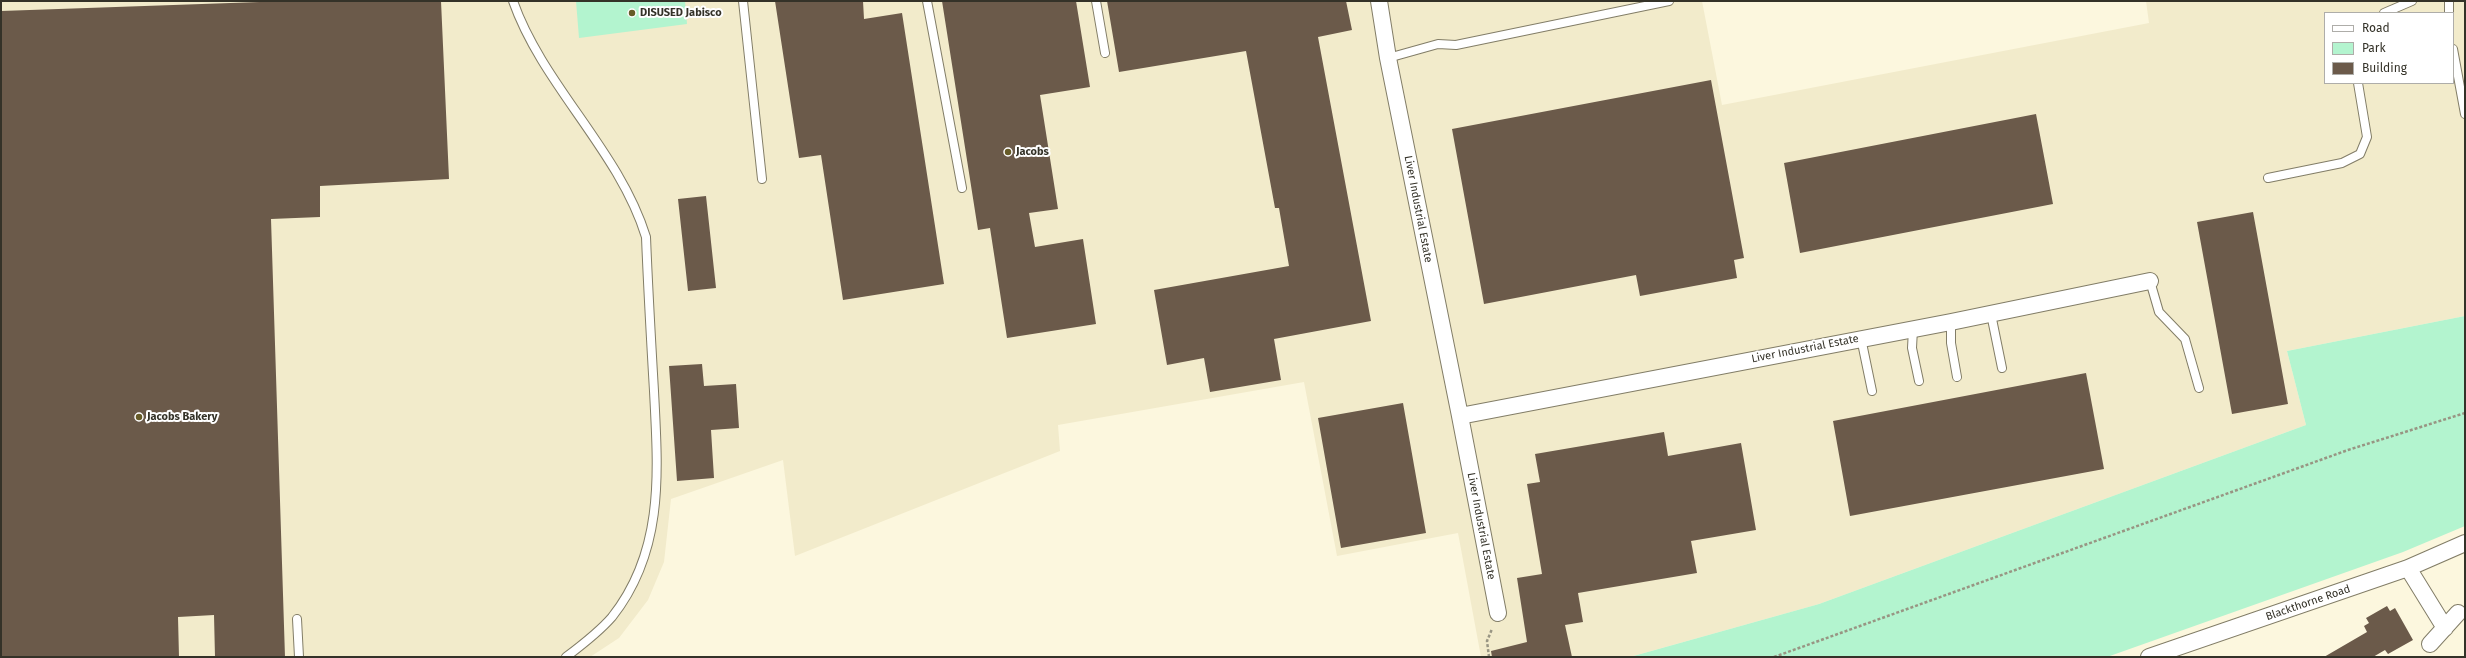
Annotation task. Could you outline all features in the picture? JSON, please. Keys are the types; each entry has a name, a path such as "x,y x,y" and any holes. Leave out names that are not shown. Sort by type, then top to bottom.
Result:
{"street":[{"name":"Liver Industrial Estate","path":"1379,1 1388,58 1498,613"},
{"name":"Liver Industrial Estate","path":"1460,416 1951,322 2150,281"},
{"name":"Blackthorne Road","path":"2149,657 2408,568 2465,543"},
{"path":"2408,568 2445,628"},
{"path":"2430,644 2458,613"}],"lane":[{"path":"513,1 529,38 623,184 640,218 646,237 658,464 656,512 645,553 626,595 611,617 566,657"},
{"path":"743,1 762,179"},
{"path":"927,1 962,188"},
{"path":"1096,1 1105,53"},
{"path":"1388,58 1438,44 1456,45 1669,1"},
{"path":"2386,12 2412,1"},
{"path":"2449,1 2449,12"},
{"path":"2454,55 2465,114"},
{"path":"2268,178 2342,163 2360,154 2367,137 2358,84"},
{"path":"2150,281 2159,312 2185,339 2199,388"},
{"path":"1990,314 2002,368"},
{"path":"1951,322 1951,343 1958,378"},
{"path":"1913,329 1912,348 1919,381"},
{"path":"1862,338 1872,391"},
{"path":"297,619 299,657"}],"path":[{"path":"1774,657 2348,450 2465,413"},
{"path":"1489,657 1487,641 1498,613"}],"shaded area":[{"path":"1,1 1702,1 1722,105 2149,23 2146,1 2465,1 2465,316 2287,351 2306,425 1819,604 1630,657 1481,657 1458,533 1337,556 1304,382 1058,425 1060,451 795,556 783,460 671,499 664,562 648,600 619,638 590,657 1,657"}],"green space":[{"name":"DISUSED Jabisco","path":"576,1 685,1 687,24 579,38"},
{"path":"2465,316 2465,526 2403,552 2107,657 1630,657 1819,604 2306,425 2287,351"}],"building":[{"name":"Jacobs Bakery","path":"288,1 441,1 449,179 320,186 320,217 271,219 285,657 215,657 214,615 178,617 179,657 1,657 1,11"},
{"path":"775,1 863,1 864,19 902,13 944,284 843,300 821,155 799,158"},
{"name":"Jacobs","path":"942,1 1076,1 1090,87 1040,95 1058,209 1029,213 1035,247 1083,239 1096,324 1007,338 990,228 978,230"},
{"path":"1107,1 1346,1 1352,30 1318,37 1371,321 1274,339 1281,380 1210,392 1204,358 1167,365 1154,290 1289,266 1279,208 1275,208 1246,51 1119,72"},
{"path":"1711,80 1744,258 1734,260 1737,278 1640,296 1636,275 1484,304 1452,129"},
{"path":"2036,114 2053,204 1800,253 1784,163"},
{"path":"706,196 716,288 688,291 678,199"},
{"path":"2253,212 2288,404 2232,414 2197,222"},
{"path":"702,364 704,386 736,384 739,428 711,430 714,478 677,481 669,366"},
{"path":"2086,373 2104,469 1850,516 1833,421"},
{"path":"1403,403 1426,533 1341,548 1318,418"},
{"path":"1664,432 1668,456 1741,443 1756,530 1691,541 1697,573 1578,593 1583,622 1565,625 1572,657 1492,657 1491,651 1527,642 1517,578 1542,574 1527,484 1540,482 1535,454"},
{"path":"2387,606 2390,611 2395,608 2413,640 2388,654 2385,650 2373,657 2324,657 2367,632 2364,626 2369,623 2366,618"}],"place":[{"name":"DISUSED Jabisco","path":"632,13"},
{"name":"Jacobs","path":"1008,152"},
{"name":"Jacobs Bakery","path":"139,417"}]}
